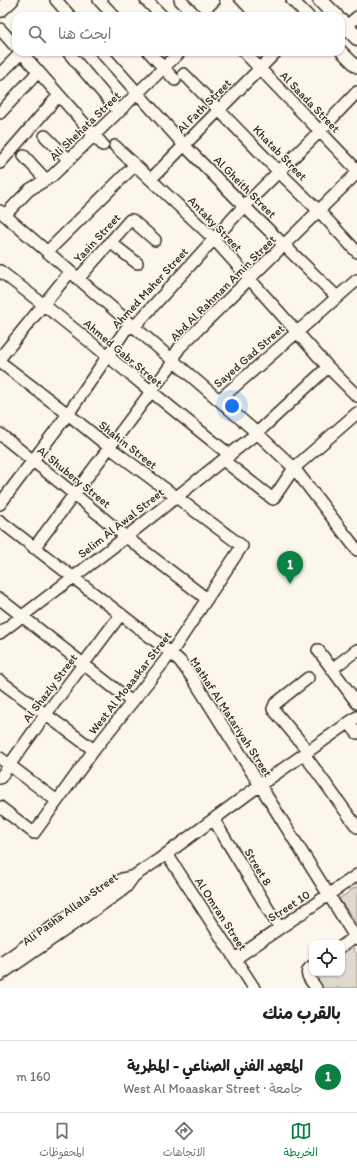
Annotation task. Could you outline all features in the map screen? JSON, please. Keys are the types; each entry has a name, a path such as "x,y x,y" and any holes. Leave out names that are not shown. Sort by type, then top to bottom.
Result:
{"main road":[{"path":"0,10 11,0"},
{"path":"320,0 332,12"},
{"path":"345,25 357,38"}],"street":[{"path":"56,0 66,12"},
{"path":"99,0 110,12"},
{"path":"146,0 158,12"},
{"path":"180,0 192,12"},
{"path":"292,0 304,12"},
{"path":"219,12 227,2 236,12"},
{"path":"345,23 357,17"},
{"path":"0,29 12,42"},
{"path":"345,55 357,67"},
{"path":"0,74 14,56"},
{"path":"24,56 103,145"},
{"path":"71,56 119,112"},
{"name":"Al Gheith Street","path":"104,56 184,145 244,206 285,244 338,297"},
{"name":"Khatab Street","path":"152,56 164,68 180,77 219,110 319,211 357,252"},
{"name":"Ali Shehata Street","path":"2,213 29,190 50,178 176,56"},
{"name":"Al Saada Street","path":"248,56 357,171"},
{"name":"Al Fath Street","path":"151,179 272,56"},
{"path":"0,113 38,72"},
{"name":"Ahmed Maher Street","path":"0,504 34,461 68,414 126,329 134,326 244,206 357,92"},
{"path":"0,163 59,95"},
{"path":"45,136 69,160"},
{"name":"Antaky Street","path":"115,146 214,239 328,367 357,396"},
{"path":"24,156 46,180"},
{"path":"47,252 135,165"},
{"name":"Abd Al Rahman Amin Street","path":"34,548 174,361 180,347 250,280 357,171"},
{"path":"2,213 257,433 294,468 357,550"},
{"name":"Yasin Street","path":"0,358 43,304 110,242 128,221 132,220 155,240"},
{"path":"110,242 137,263"},
{"name":"Ahmed Gabr Street","path":"0,271 109,356 273,499 294,468"},
{"name":"Sayed Gad Street","path":"219,400 356,281"},
{"name":"Shahin Street","path":"0,362 109,447 242,546"},
{"name":"Selim Al Awal Street","path":"0,633 126,537 257,433 328,367"},
{"path":"294,468 357,413"},
{"name":"Al Shubery Street","path":"0,434 126,537 207,599"},
{"name":"Mathaf Al Matariyah Street","path":"0,521 171,653 180,662 194,680 356,938"},
{"name":"West Al Moaaskar Street","path":"0,807 34,833 94,750 171,653 242,546"},
{"path":"0,599 84,663 132,702"},
{"name":"Al Shazly Street","path":"0,778 121,614"},
{"path":"318,650 357,703"},
{"path":"332,669 357,650"},
{"path":"308,678 275,704 273,709 306,753 357,827"},
{"path":"0,681 94,750"},
{"path":"353,720 357,733"},
{"name":"Ali Pasha Allala Street","path":"0,964 113,884 122,879 134,876 167,854 260,785 353,720"},
{"path":"0,758 57,801"},
{"name":"Street 8","path":"214,820 279,927"},
{"name":"Al Omran Street","path":"167,854 254,988"},
{"name":"Street 10","path":"234,959 357,875"},
{"name":"Ali Pasha Allala Street","path":"0,975 120,892 126,887 134,876"},
{"path":"345,944 356,938"},
{"path":"309,976 316,988"}],"shaded area":[{"path":"357,886 357,924 339,899"},
{"path":"350,944 357,954 357,988 321,988 313,976 345,976 345,947"}],"place":[{"name":"المعهد الفني الصناعي - المطرية","path":"290,584"}]}
